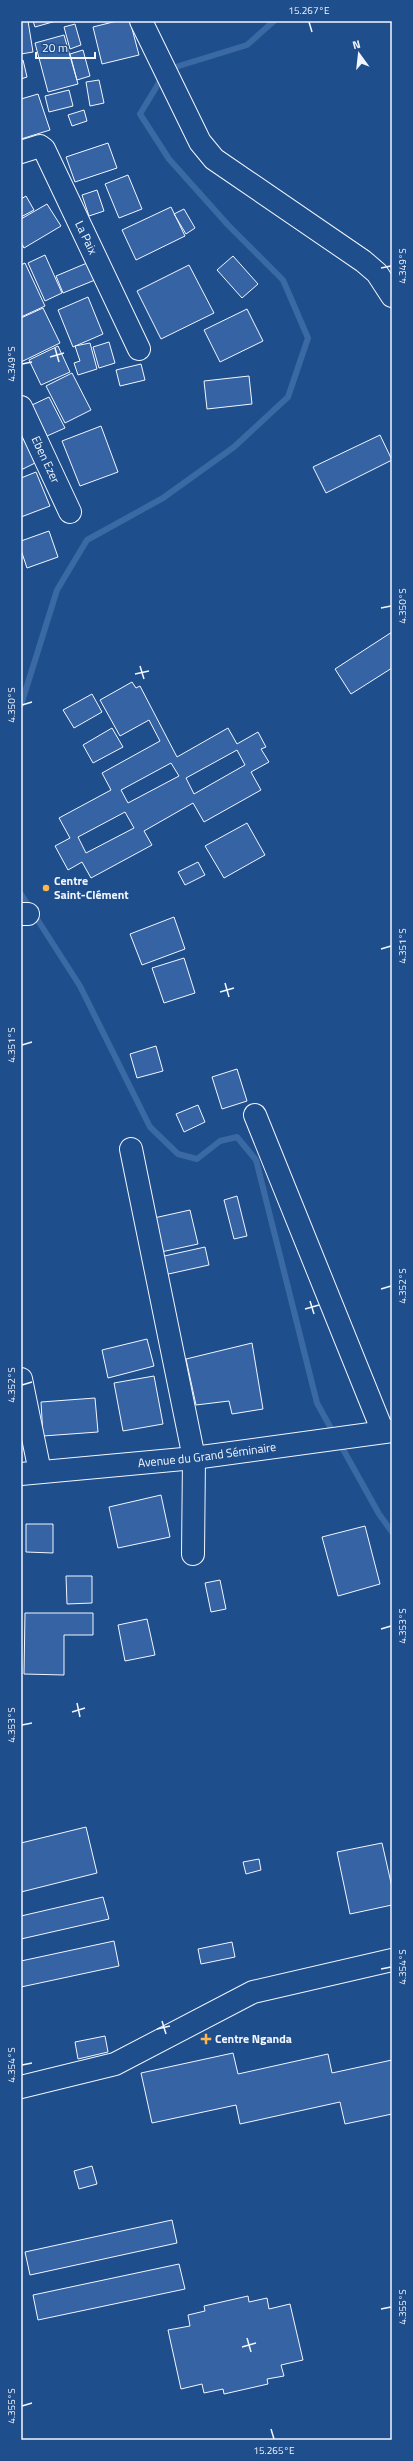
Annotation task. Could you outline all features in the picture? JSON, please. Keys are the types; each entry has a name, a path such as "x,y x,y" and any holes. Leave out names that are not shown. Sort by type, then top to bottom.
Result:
{"street":[{"path":"141,21 177,99 200,142 214,159 364,261 377,273 392,296"},
{"name":"La Paix","path":"21,152 35,146 40,146 44,149 139,349"},
{"name":"Eben Ezer","path":"21,407 70,512"},
{"path":"255,1115 382,1432"},
{"path":"131,1149 194,1458 193,1554"},
{"path":"21,1379 30,1473"},
{"name":"Avenue du Grand Séminaire","path":"30,1473 194,1458 382,1432"},
{"path":"21,2087 115,2064 253,1992 392,1960"}],"building":[{"path":"21,21 28,21 33,52 21,54"},
{"path":"33,21 56,21 35,27"},
{"path":"117,21 130,21 139,55 102,64 93,27"},
{"path":"75,24 81,45 70,49 64,27"},
{"path":"64,35 78,84 48,92 35,43"},
{"path":"83,50 90,76 77,80 70,54"},
{"path":"23,60 27,77 21,79 21,61"},
{"path":"99,80 104,103 90,106 86,82"},
{"path":"69,90 73,106 49,112 45,96"},
{"path":"38,94 50,130 21,139 21,99"},
{"path":"84,110 87,121 72,126 68,115"},
{"path":"108,143 117,168 75,182 66,157"},
{"path":"128,175 142,209 119,218 105,184"},
{"path":"97,190 104,211 89,216 82,195"},
{"path":"26,196 34,210 21,217 21,199"},
{"path":"47,204 61,226 24,248 21,242 21,219"},
{"path":"171,207 185,236 136,260 122,230"},
{"path":"184,209 195,228 186,234 174,214"},
{"path":"45,255 62,293 45,301 28,263"},
{"path":"233,256 258,284 242,298 217,270"},
{"path":"25,263 45,306 21,317 21,265"},
{"path":"87,263 95,280 63,293 56,276"},
{"path":"189,265 214,313 161,339 137,291"},
{"path":"88,297 103,334 73,347 58,310"},
{"path":"43,308 60,343 21,362 21,318"},
{"path":"247,309 263,341 220,362 204,330"},
{"path":"109,342 115,363 99,368 93,347"},
{"path":"90,343 97,369 78,375 74,363 80,361 75,346"},
{"path":"58,346 70,372 41,385 29,360"},
{"path":"141,364 145,380 120,386 116,370"},
{"path":"72,373 91,410 65,423 46,386"},
{"path":"249,376 252,404 207,409 204,381"},
{"path":"49,397 65,428 47,436 32,405"},
{"path":"101,426 118,472 80,486 62,441"},
{"path":"380,435 392,460 326,493 313,467"},
{"path":"24,436 37,462 21,470 21,437"},
{"path":"36,472 50,506 21,517 21,478"},
{"path":"49,531 58,557 27,568 21,550 21,541"},
{"path":"392,632 392,668 351,694 335,669"},
{"path":"132,682 136,688 140,686 177,757 228,728 237,744 258,732 266,747 261,749 269,762 251,772 261,790 204,822 193,803 144,831 152,845 91,878 82,862 68,870 55,846 70,838 59,818 111,790 102,773 160,741 149,720 120,736 100,700","holes":["237,750 245,765 194,794 186,778","171,763 179,776 128,803 121,790","125,812 134,828 86,853 78,837"]},
{"path":"92,694 102,712 74,728 63,710"},
{"path":"112,728 123,747 93,763 83,745"},
{"path":"247,823 265,855 224,878 205,846"},
{"path":"198,862 205,875 185,885 178,872"},
{"path":"174,917 185,949 142,965 130,934"},
{"path":"184,958 195,993 164,1003 152,968"},
{"path":"156,1046 163,1071 137,1078 130,1054"},
{"path":"237,1069 247,1101 222,1109 212,1077"},
{"path":"198,1105 205,1122 184,1132 176,1114"},
{"path":"237,1196 247,1236 234,1239 224,1200"},
{"path":"190,1210 198,1244 161,1252 154,1218"},
{"path":"205,1247 209,1265 164,1275 160,1257"},
{"path":"147,1339 154,1366 108,1378 102,1350"},
{"path":"252,1343 263,1409 232,1414 229,1401 196,1405 186,1359"},
{"path":"154,1376 163,1424 123,1431 114,1383"},
{"path":"95,1398 98,1432 43,1436 41,1402"},
{"path":"161,1495 170,1537 118,1548 109,1507"},
{"path":"26,1524 53,1524 53,1553 26,1552"},
{"path":"365,1526 380,1584 338,1596 322,1537"},
{"path":"66,1576 92,1576 92,1603 67,1604"},
{"path":"220,1580 226,1609 211,1612 205,1583"},
{"path":"25,1613 93,1613 93,1635 64,1635 64,1675 24,1674"},
{"path":"147,1619 155,1655 125,1661 118,1625"},
{"path":"86,1827 97,1873 21,1892 21,1843"},
{"path":"382,1843 392,1887 392,1905 350,1914 337,1852"},
{"path":"259,1859 261,1870 246,1874 243,1862"},
{"path":"103,1897 109,1919 21,1939 21,1916"},
{"path":"114,1941 119,1966 21,1987 21,1961"},
{"path":"232,1942 235,1957 201,1964 198,1949"},
{"path":"105,2036 108,2052 78,2059 75,2042"},
{"path":"233,2053 238,2074 328,2054 332,2073 392,2060 392,2114 345,2124 340,2102 240,2124 236,2105 152,2123 141,2073"},
{"path":"92,2166 97,2184 79,2189 74,2171"},
{"path":"172,2220 177,2243 30,2275 25,2252"},
{"path":"179,2264 185,2289 38,2320 33,2295"},
{"path":"248,2296 249,2302 267,2298 269,2309 290,2304 303,2360 281,2365 284,2376 267,2379 268,2384 224,2394 223,2389 204,2393 202,2384 181,2389 168,2330 190,2326 188,2315 205,2311 204,2306"}],"waterway":[{"path":"169,69 247,45 274,21"},
{"path":"21,705 57,590 87,540 163,498 234,447 288,397 308,338 283,280 228,225 169,159 140,114 163,76"},
{"path":"21,894 80,986 150,1127 178,1154 197,1159 220,1141 237,1137 256,1160 317,1403 334,1434"},
{"path":"339,1442 379,1514 392,1532"}],"place":[{"name":"Centre Saint-Clément","path":"46,888"},
{"name":"Centre Nganda","path":"206,2039"}]}
